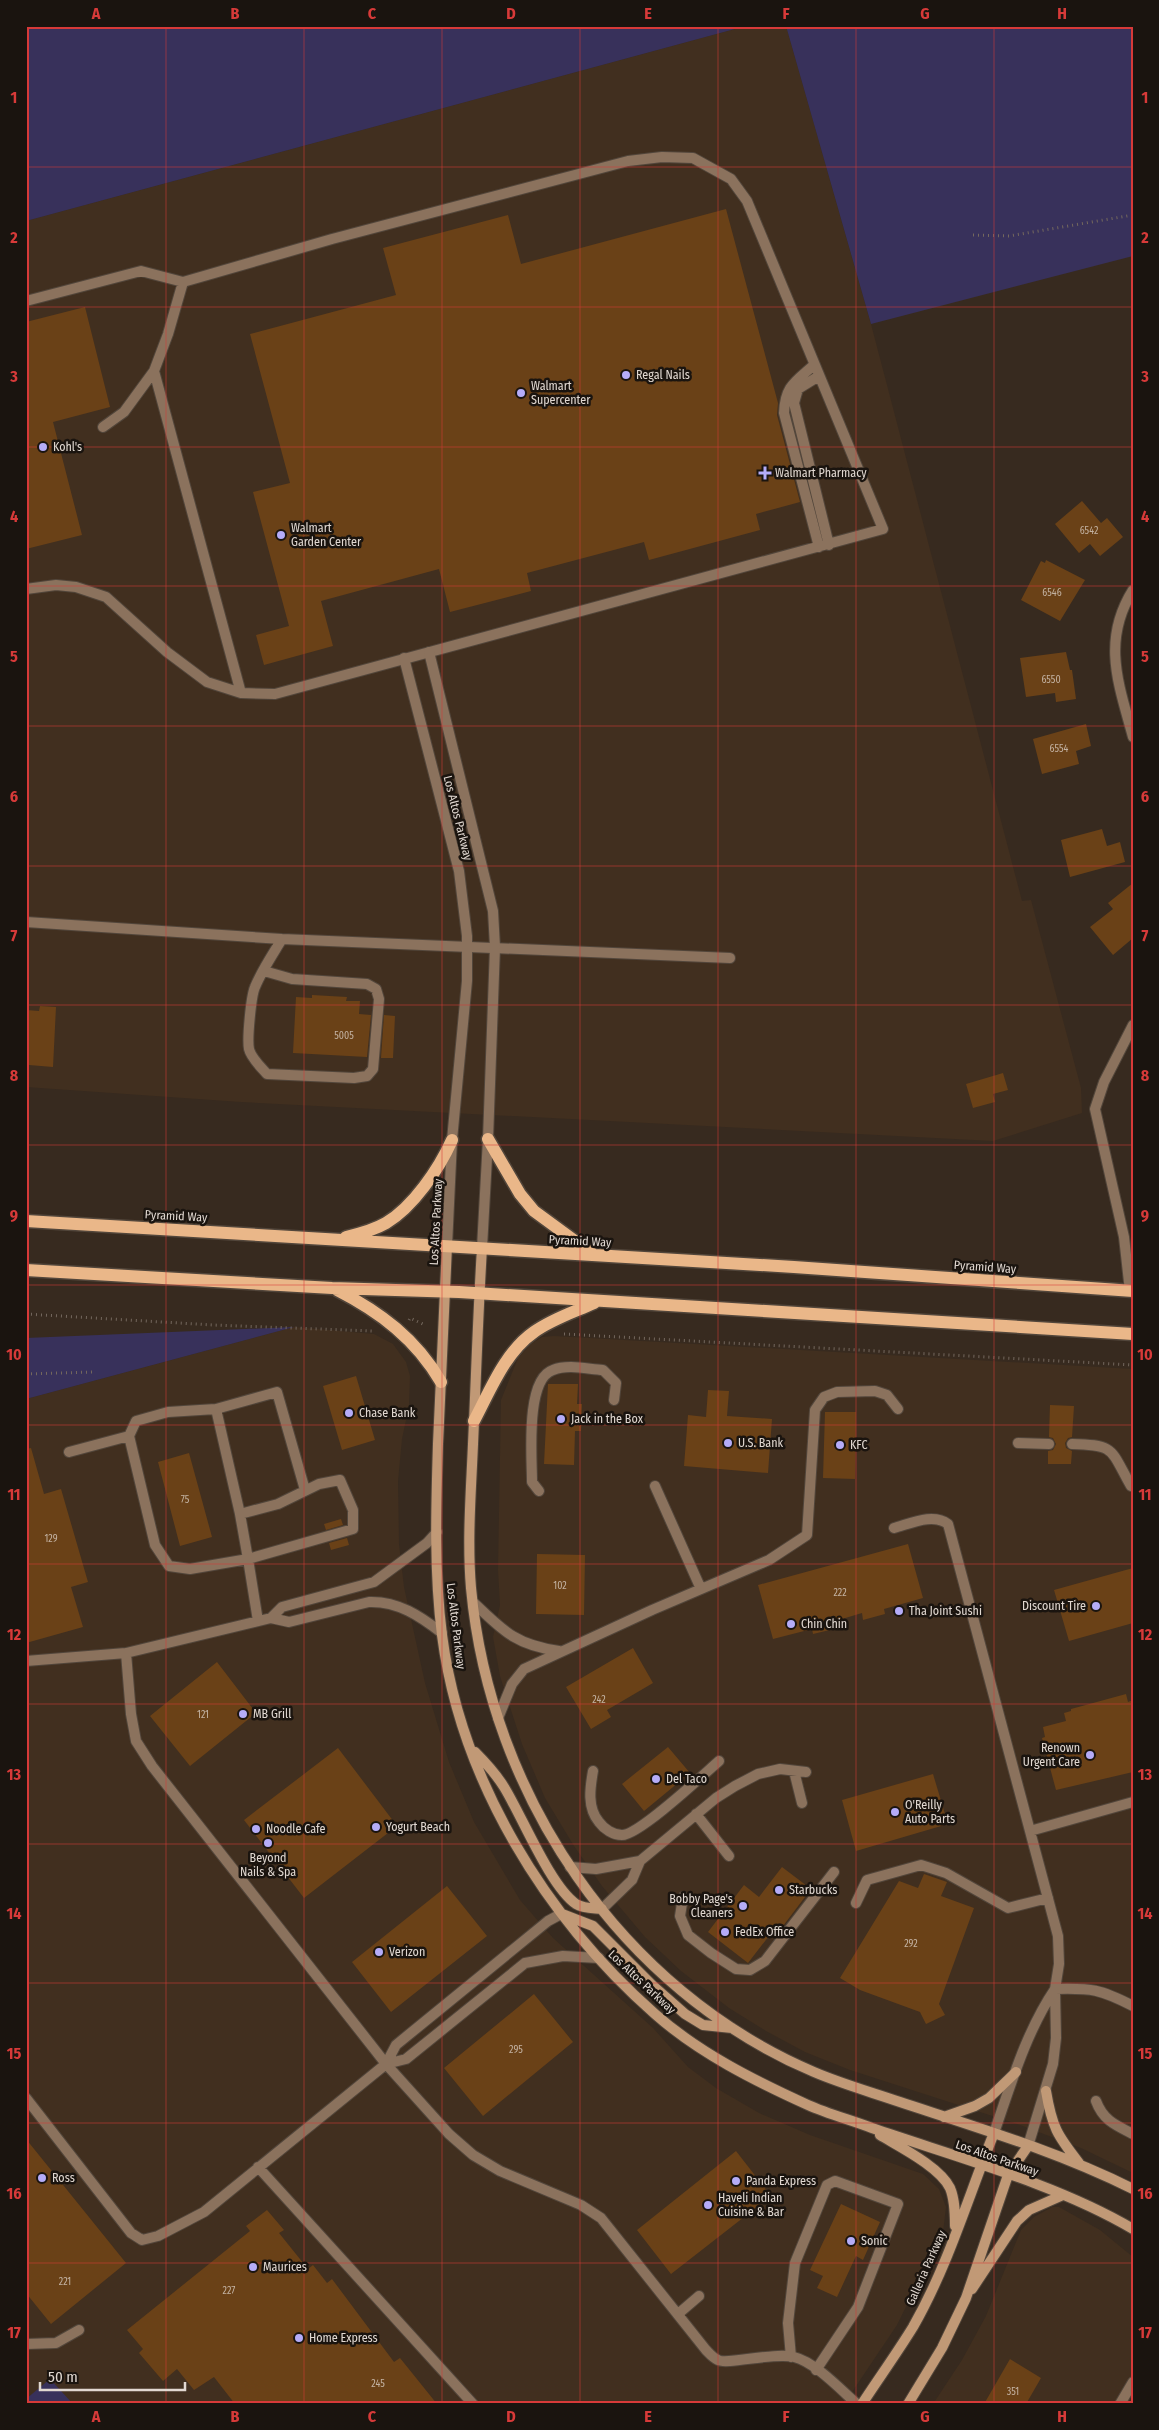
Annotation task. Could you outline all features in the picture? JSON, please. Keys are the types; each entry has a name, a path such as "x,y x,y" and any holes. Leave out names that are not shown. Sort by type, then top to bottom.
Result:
{"main road":[{"path":"488,1139 520,1194 534,1211 594,1255"},
{"path":"336,1240 385,1223 403,1210 442,1162 452,1140"},
{"name":"Pyramid Way","path":"26,1221 594,1255 1131,1291"},
{"name":"Los Altos Parkway","path":"447,1246 437,1532 437,1576 442,1633 451,1680 471,1748 502,1819 531,1870 561,1914 599,1958 657,2016 702,2048 763,2084 813,2107 1063,2195 1133,2229"},
{"name":"Los Altos Parkway","path":"482,1248 470,1538 474,1603 480,1649 498,1718 511,1757 535,1809 570,1867 602,1909 649,1961 686,1993 732,2028 812,2071 944,2117 994,2132 1080,2164 1133,2189"},
{"path":"26,1270 332,1288 445,1292 1133,1334"},
{"path":"332,1288 372,1310 402,1332 421,1351 441,1382"},
{"path":"474,1421 499,1375 519,1346 533,1332 558,1318 596,1302"},
{"path":"471,1748 495,1772 528,1834 561,1887 576,1904 587,1908 602,1909"},
{"path":"561,1914 593,1926 628,1962 685,2014 704,2025 732,2028"},
{"path":"944,2117 975,2106 989,2098 1016,2072"},
{"path":"1046,2092 1051,2120 1058,2137 1080,2164"},
{"path":"864,2125 940,2174 950,2188 955,2206 955,2234"},
{"name":"Galleria Parkway","path":"862,2404 913,2327 955,2234 994,2132"},
{"path":"908,2404 942,2348 966,2298 1008,2175 1028,2146"},
{"path":"966,2298 1017,2221 1028,2210 1063,2195"}],"street":[{"path":"26,301 141,271 183,282 332,239 628,161 662,157 692,158 731,180 747,202 883,529 275,694 241,694 207,682 168,652 106,597 69,586 56,585 26,589"},
{"path":"103,427 124,412 154,371 168,334 183,282"},
{"path":"814,365 790,386 785,397 784,412 824,546"},
{"path":"154,371 241,694"},
{"path":"818,376 798,389 794,403 813,483 824,546"},
{"path":"1132,592 1120,614 1115,637 1114,660 1133,738"},
{"name":"Los Altos Parkway","path":"429,652 484,871 492,911 495,947 482,1248"},
{"name":"Los Altos Parkway","path":"404,658 459,872 464,904 467,981 452,1140 447,1246"},
{"path":"26,922 282,938 730,958"},
{"path":"264,971 292,979 367,984 376,989 379,999 374,1069 367,1076 354,1078 268,1074 258,1065 249,1050 252,995 264,971 282,938"},
{"path":"1131,1291 1124,1237 1095,1109 1104,1082 1133,1025"},
{"path":"539,1492 532,1482 533,1412 537,1384 551,1370 573,1367 603,1370 616,1383 614,1400"},
{"path":"498,1718 512,1684 524,1669 701,1588 770,1560 807,1535 814,1410 824,1397 837,1392 874,1391 887,1395 898,1409"},
{"path":"240,1514 278,1504 319,1484 340,1480 353,1510 353,1529 248,1559 190,1569 169,1566 155,1545 129,1436 136,1421 168,1412 216,1409 277,1392 305,1490"},
{"path":"216,1409 240,1514 258,1621"},
{"path":"69,1452 129,1436"},
{"path":"1018,1443 1049,1444"},
{"path":"1072,1444 1099,1445 1110,1450 1131,1486"},
{"path":"655,1486 701,1588"},
{"path":"894,1528 928,1519 940,1518 948,1524 1059,1941 1060,1964 1055,1989 1056,2038 1053,2064 1028,2146"},
{"path":"271,1618 282,1607 374,1582 427,1543 437,1532"},
{"path":"26,1661 126,1654 271,1618 288,1622 364,1603 381,1601 391,1603 422,1617 442,1633"},
{"path":"474,1603 499,1628 517,1641 538,1648 560,1652"},
{"path":"126,1654 130,1714 136,1741 152,1766 386,2064 449,2134 473,2155 500,2171 581,2205 600,2218 706,2350 719,2361 730,2362 777,2354 791,2357 816,2370 857,2404"},
{"path":"593,1771 590,1788 593,1816 605,1830 622,1835 640,1828 719,1761"},
{"path":"602,1909 632,1880 640,1861 716,1798 758,1774 780,1769 806,1772"},
{"path":"794,1771 802,1803"},
{"path":"1030,1831 1133,1802"},
{"path":"696,1814 729,1856"},
{"path":"570,1867 596,1869 640,1861"},
{"path":"856,1903 867,1880 920,1865 946,1873 1008,1908 1048,1898"},
{"path":"683,1897 680,1916 688,1935 736,1969 750,1970 765,1961 834,1872"},
{"path":"26,2098 131,2233 142,2240 158,2236 204,2212 386,2064 396,2045 548,1921 561,1914"},
{"path":"386,2064 406,2059 525,1963 563,1956 599,1958"},
{"path":"1055,1989 1089,1988 1109,1994 1133,2006"},
{"path":"994,2132 1042,2009 1055,1989"},
{"path":"1096,2101 1101,2114 1111,2124 1133,2134"},
{"path":"258,2167 473,2404"},
{"path":"791,2357 788,2323 795,2263 827,2185 835,2181 898,2204 858,2307 816,2370"},
{"path":"678,2314 699,2296"},
{"path":"26,2344 56,2343 79,2330"},
{"path":"1120,2404 1133,2382"}],"path":[{"path":"973,235 1010,236 1133,216"},
{"path":"26,1314 212,1325 378,1331"},
{"path":"559,1334 1133,1365"},
{"path":"26,1374 94,1372"}],"shaded area":[{"path":"26,26 746,26 26,221"},
{"path":"746,26 786,26 871,324 1022,901 1031,900 1081,1088 1082,1113 993,1141 241,1102 26,1087 26,221"},
{"path":"786,26 1133,26 1133,256 871,324"},
{"path":"294,1327 374,1334 393,1344 406,1362 410,1376 409,1406 402,1439 398,1481 399,1544 404,1587 425,1683 449,1762 474,1822 520,1900 553,1938 653,2028 688,2067 716,2088 759,2113 810,2135 923,2174 939,2189 946,2207 943,2232 897,2325 844,2404 26,2404 26,1399"},
{"path":"294,1327 26,1399 26,1338"},
{"path":"554,1336 1133,1369 1133,2173 1081,2148 1020,2125 850,2070 805,2052 766,2031 729,2008 681,1971 645,1937 602,1886 574,1846 545,1798 522,1744 500,1676 493,1637 500,1605 498,1570 501,1400 518,1358 531,1344 542,1337"},
{"path":"1052,2207 1059,2207 1100,2230 1133,2257 1133,2404 933,2404 962,2360 986,2316 1021,2230 1034,2217"},
{"path":"50,2379 73,2404 26,2404 26,2399"}],"building":[{"name":"Walmart Supercenter","path":"726,209 778,403 777,415 800,502 756,514 760,530 649,560 644,542 527,573 531,591 450,612 439,569 321,601 333,646 264,665 256,635 289,626 253,492 290,483 250,334 396,295 383,248 508,215 521,264"},
{"name":"Kohl's","path":"85,307 110,407 53,422 82,535 26,549 26,322"},
{"path":"1082,501 1101,523 1107,518 1123,537 1100,556 1090,544 1079,553 1055,524"},
{"path":"1046,560 1085,580 1060,621 1021,600 1041,561 1045,563"},
{"path":"1066,652 1070,670 1072,670 1076,699 1056,702 1055,693 1026,697 1020,658"},
{"path":"1086,724 1091,746 1076,751 1079,764 1042,774 1033,739"},
{"path":"1102,829 1107,846 1120,842 1125,862 1070,877 1061,840"},
{"path":"1133,883 1133,938 1113,955 1090,927 1113,909 1108,903"},
{"path":"312,995 347,997 346,1001 360,1001 359,1014 371,1015 367,1057 293,1053 296,997 312,998"},
{"path":"40,1006 56,1007 53,1067 29,1065 29,1057 26,1057 26,1010 39,1011"},
{"path":"384,1015 395,1016 393,1058 381,1058"},
{"path":"1003,1073 1008,1090 993,1094 995,1102 973,1108 966,1084"},
{"name":"Chase Bank","path":"356,1376 375,1440 342,1450 323,1386"},
{"name":"Jack in the Box","path":"548,1384 578,1384 577,1404 582,1404 581,1431 575,1431 574,1465 544,1464"},
{"name":"U.S. Bank","path":"708,1390 729,1391 727,1416 772,1419 768,1473 684,1466 688,1415 706,1417"},
{"path":"1050,1405 1074,1406 1072,1437 1068,1438 1065,1443 1066,1448 1072,1451 1071,1464 1048,1464 1048,1451 1053,1450 1056,1444 1053,1438 1049,1437"},
{"name":"KFC","path":"825,1412 856,1412 855,1479 823,1478"},
{"path":"31,1448 44,1494 61,1489 88,1582 71,1587 83,1627 26,1643 26,1449"},
{"path":"189,1453 212,1537 180,1546 158,1462"},
{"path":"341,1519 343,1525 326,1530 324,1524"},
{"path":"347,1538 349,1545 331,1550 329,1543"},
{"path":"908,1544 923,1598 884,1609 885,1614 863,1620 862,1613 832,1622 834,1629 813,1634 812,1629 773,1639 758,1585"},
{"path":"537,1554 585,1555 584,1615 536,1614"},
{"name":"Discount Tire","path":"1133,1568 1133,1623 1069,1641 1054,1590"},
{"path":"633,1648 653,1683 607,1710 611,1717 591,1729 566,1687"},
{"path":"217,1662 256,1713 190,1766 150,1716"},
{"name":"Renown Urgent Care","path":"1126,1694 1128,1702 1133,1700 1133,1772 1056,1790 1042,1738 1045,1737 1043,1727 1066,1721 1064,1713 1071,1711 1071,1709"},
{"name":"Del Taco","path":"668,1747 690,1773 644,1811 622,1784"},
{"path":"338,1748 397,1826 304,1898 244,1820"},
{"name":"O'Reilly Auto Parts","path":"933,1774 948,1824 856,1851 842,1800"},
{"path":"782,1867 811,1889 783,1926 779,1923 748,1963 708,1932 744,1885 759,1897"},
{"path":"924,1874 947,1882 941,1896 974,1908 939,2004 945,2015 926,2024 920,2012 860,1990 840,1978 899,1881 918,1888"},
{"path":"447,1886 487,1936 391,2012 352,1962"},
{"path":"534,1994 573,2042 483,2116 444,2068"},
{"path":"26,2139 126,2263 51,2324 26,2293"},
{"path":"736,2151 771,2196 671,2274 637,2230"},
{"path":"841,2204 880,2222 863,2260 856,2256 837,2297 817,2288 823,2276 810,2270"},
{"path":"267,2210 284,2230 279,2233 308,2269 313,2265 327,2283 332,2279 394,2362 400,2358 437,2404 235,2404 214,2377 194,2390 177,2369 163,2381 139,2353 143,2349 127,2330 250,2231 246,2226"},
{"path":"1010,2359 1041,2378 1026,2404 984,2404"}],"place":[{"name":"Regal Nails","path":"626,375"},
{"name":"Walmart Supercenter","path":"521,393"},
{"name":"Kohl's","path":"43,447"},
{"name":"Walmart Pharmacy","path":"765,473"},
{"name":"Walmart Garden Center","path":"281,535"},
{"name":"Chase Bank","path":"349,1413"},
{"name":"Jack in the Box","path":"561,1419"},
{"name":"U.S. Bank","path":"728,1443"},
{"name":"KFC","path":"840,1445"},
{"name":"Discount Tire","path":"1096,1606"},
{"name":"Tha Joint Sushi","path":"899,1611"},
{"name":"Chin Chin","path":"791,1624"},
{"name":"MB Grill","path":"243,1714"},
{"name":"Renown Urgent Care","path":"1090,1755"},
{"name":"Del Taco","path":"656,1779"},
{"name":"O'Reilly Auto Parts","path":"895,1812"},
{"name":"Yogurt Beach","path":"376,1827"},
{"name":"Noodle Cafe","path":"256,1829"},
{"name":"Beyond Nails & Spa","path":"268,1843"},
{"name":"Starbucks","path":"779,1890"},
{"name":"Bobby Page's Cleaners","path":"743,1906"},
{"name":"FedEx Office","path":"725,1932"},
{"name":"Verizon","path":"379,1952"},
{"name":"Ross","path":"42,2178"},
{"name":"Panda Express","path":"736,2181"},
{"name":"Haveli Indian Cuisine & Bar","path":"708,2205"},
{"name":"Sonic","path":"851,2241"},
{"name":"Maurices","path":"253,2267"},
{"name":"Home Express","path":"299,2338"}]}
